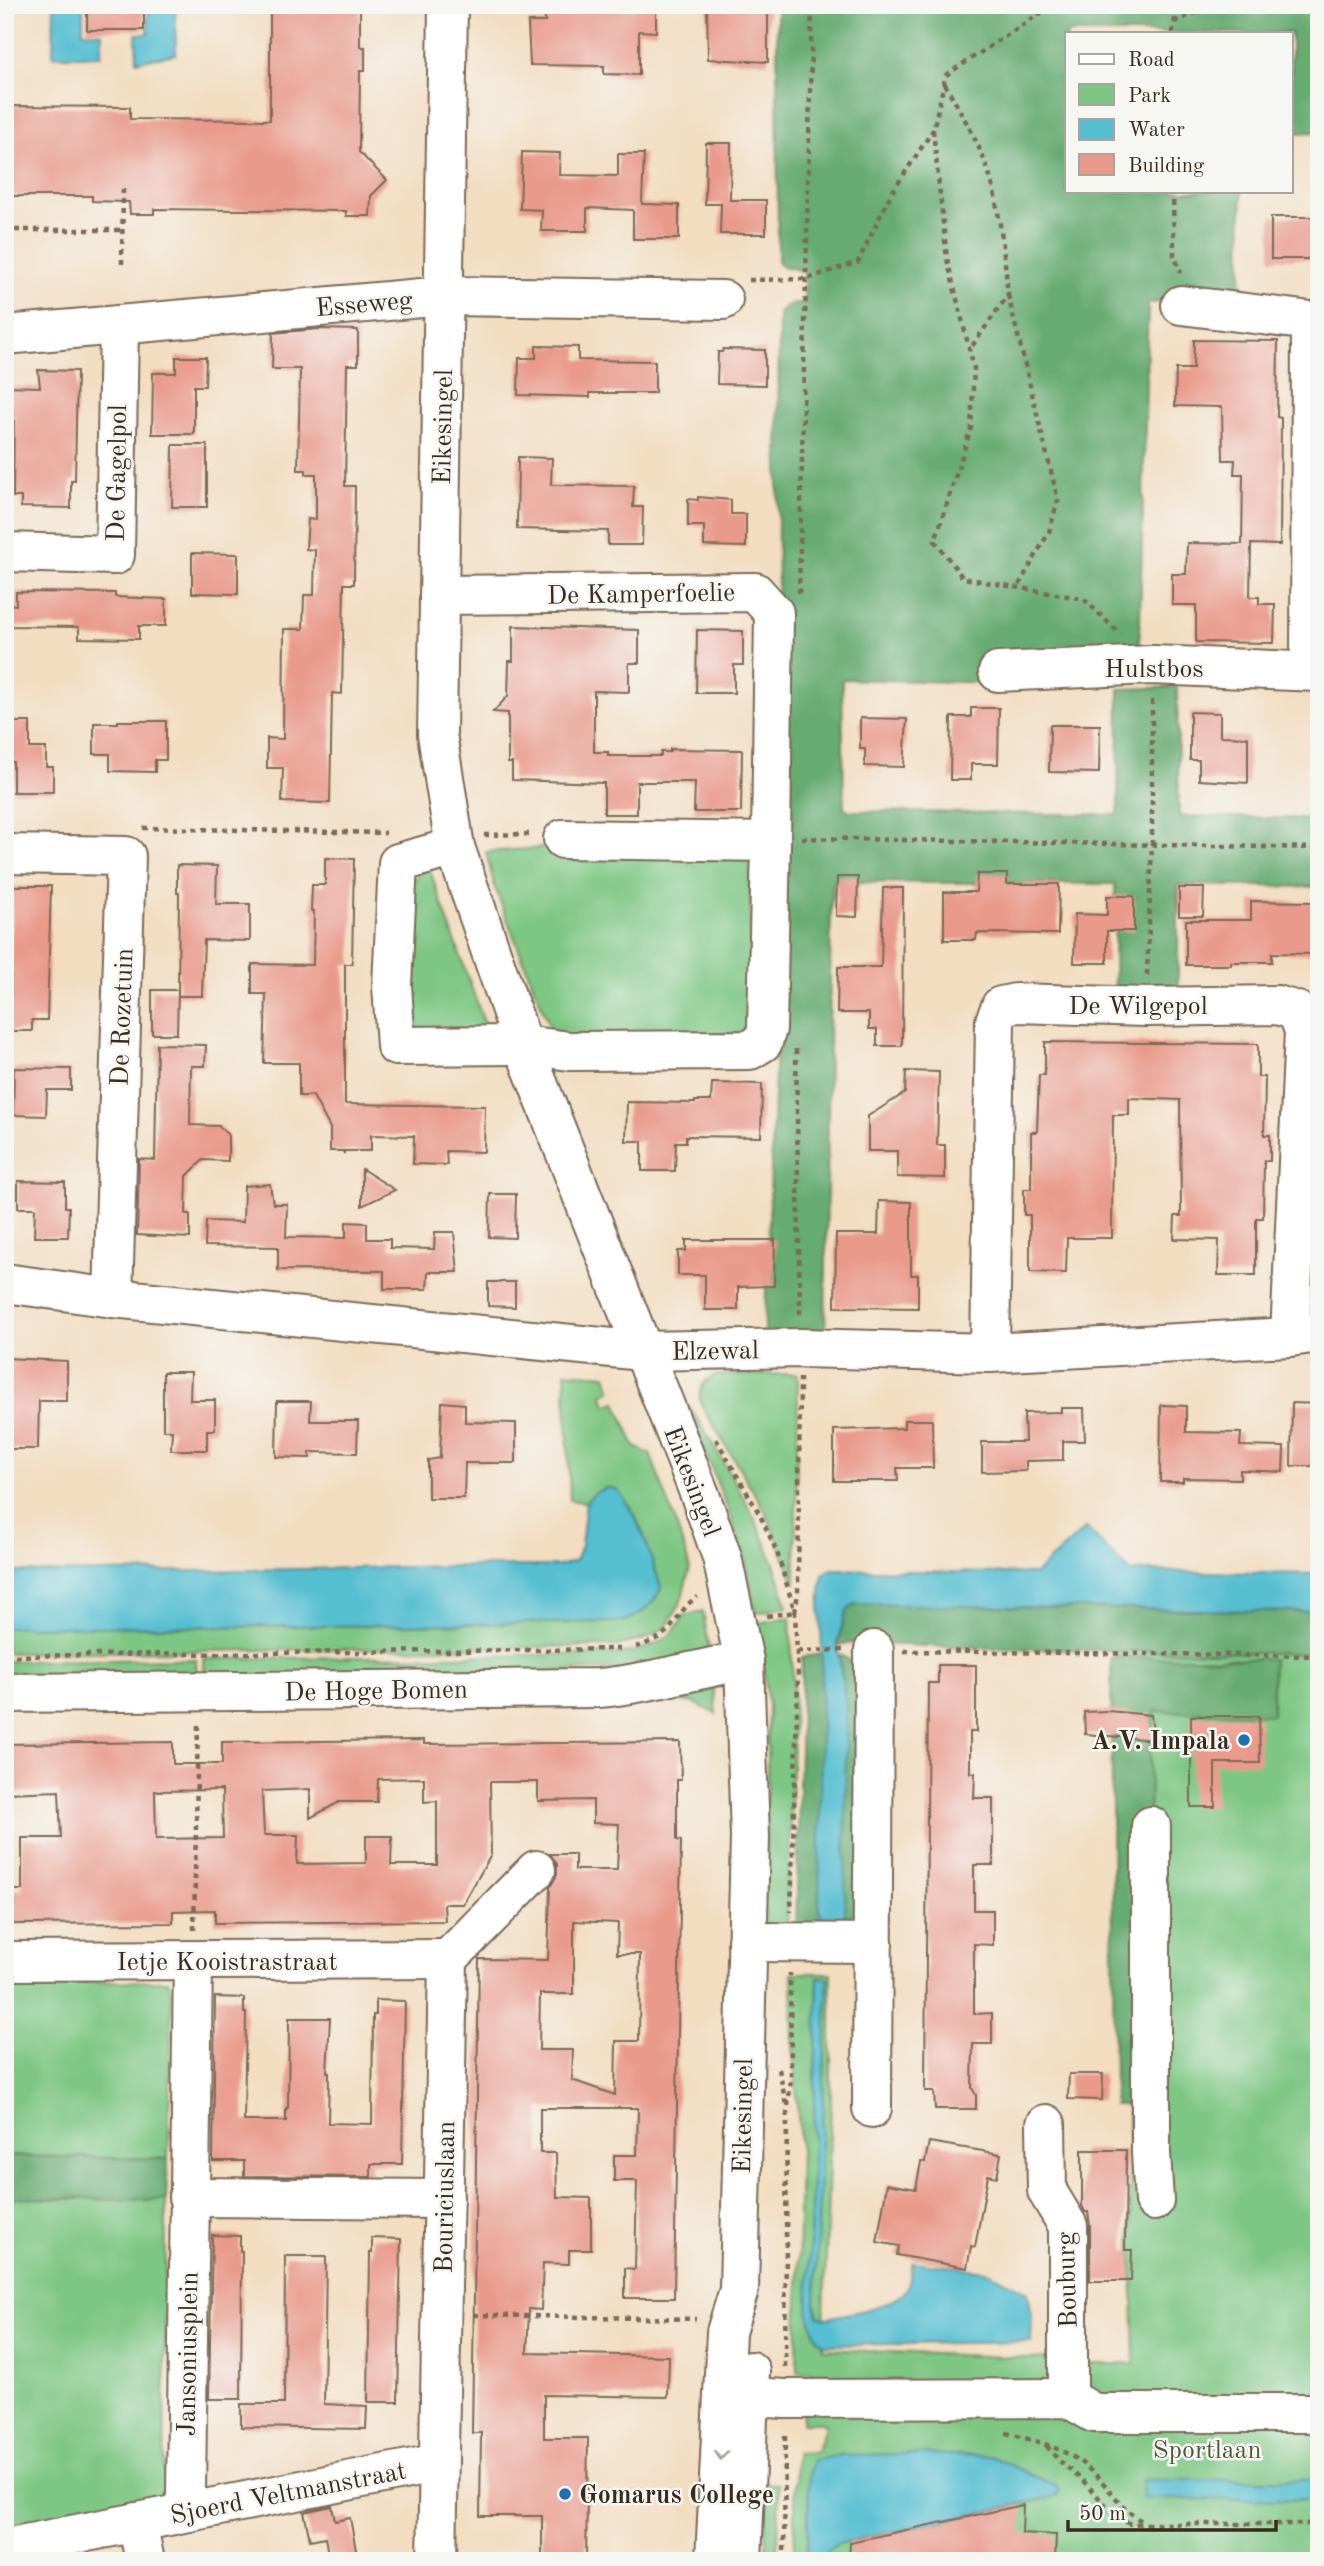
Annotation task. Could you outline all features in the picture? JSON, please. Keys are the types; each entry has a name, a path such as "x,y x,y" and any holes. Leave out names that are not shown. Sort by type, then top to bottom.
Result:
{"street":[{"name":"Eikesingel","path":"448,5 437,734 455,847 523,1045 700,1495 722,1557 744,1661 750,1837 738,2290 750,2332 753,2397 742,2561"},
{"name":"Esseweg","path":"5,335 444,296 723,300"},
{"name":"Hulstbos","path":"998,672 1152,665 1314,672 1315,321 1181,304"},
{"name":"De Gagelpol","path":"5,552 115,555 119,325"},
{"name":"De Kamperfoelie","path":"439,595 755,592 774,613 767,1029 763,1042 750,1050 570,1051 523,1045"},
{"path":"563,839 771,842"},
{"path":"455,847 398,863 392,985 397,1046 523,1045"},
{"name":"De Rozetuin","path":"5,854 126,856 113,1298"},
{"name":"De Wilgepol","path":"990,1353 995,1021 1001,1006 1016,1003 1146,1007 1277,1005 1297,1011 1304,1031 1305,1335"},
{"name":"Elzewal","path":"5,1283 113,1298 642,1351 801,1348 990,1353 1305,1335"},
{"path":"860,1650 873,1943 872,2108"},
{"name":"De Hoge Bomen","path":"5,1693 199,1673 598,1688 657,1680 744,1661"},
{"path":"1152,1826 1151,2153 1154,2201"},
{"path":"448,1959 536,1870"},
{"path":"747,1942 873,1943"},
{"name":"Ietje Kooistrastraat","path":"5,1961 448,1959"},
{"name":"Bouriciuslaan","path":"437,2561 448,1959"},
{"name":"Jansoniusplein","path":"189,2512 186,2493 188,2197 193,1962"},
{"name":"Bouburg","path":"1046,2124 1047,2191 1068,2226 1068,2398"},
{"path":"188,2197 444,2199"},
{"name":"Eikesingel","path":"715,2561 753,2397"},
{"path":"753,2397 1068,2398 1094,2413 1319,2413"},
{"name":"Sjoerd Veltmanstraat","path":"5,2548 439,2463"},
{"name":"Sjoerd Veltmanstraat","path":"137,2522 145,2561"}],"path":[{"path":"799,600 812,5"},
{"path":"1053,5 946,75 933,130 947,259 974,368 971,428 935,541 963,578 1084,599 1152,665 1152,843 1146,1007"},
{"path":"1172,32 1177,5"},
{"path":"1174,22 1214,5"},
{"path":"944,84 968,125 993,185 1008,295 1058,500 1049,532 1018,587"},
{"path":"723,300 733,281 806,279 858,262 891,194 933,130"},
{"path":"122,264 123,187"},
{"path":"1173,192 1174,255 1181,273 1181,304"},
{"path":"5,230 122,230"},
{"path":"970,350 1008,295"},
{"path":"141,828 399,833 398,863"},
{"path":"455,847 477,835 552,834 563,839"},
{"path":"771,842 794,838 1319,848"},
{"path":"795,1612 798,1593 801,1348 796,1045"},
{"path":"714,1437 760,1515 777,1552 795,1612"},
{"path":"5,1656 199,1673 633,1648 659,1638 669,1630 689,1601 705,1595"},
{"path":"737,1621 795,1612"},
{"name":"Eikesingel","path":"753,2397 791,2078 790,1943 798,1651 795,1612"},
{"path":"798,1651 1319,1656"},
{"path":"193,1962 199,1673"},
{"path":"442,2315 698,2319"},
{"path":"784,2561 786,2443"},
{"path":"1145,2523 1132,2516 1092,2471 1074,2456 1047,2446 1055,2458 1085,2483 1117,2517 1130,2524 1319,2524"}],"green space":[{"path":"777,5 1319,5 1319,132 1292,133 1292,32 1065,32 1065,192 1242,192 1241,303 1187,300 1148,303 1139,663 999,683 842,679 844,808 850,811 1118,815 1119,689 1177,687 1179,816 1319,819 1319,887 1178,885 1178,1002 1114,1003 1115,884 834,882 831,905 825,1338 764,1339 775,1071 779,315 786,306 804,303 804,271 781,266 778,261"},
{"path":"556,847 750,859 750,1018 746,1033 554,1038 495,888 486,852"},
{"path":"429,864 487,1031 404,1035 405,889"},
{"path":"565,1372 606,1375 611,1390 603,1395 606,1406 616,1402 635,1447 650,1454 690,1568 680,1604 666,1627 645,1639 616,1646 5,1653 5,1627 332,1626 629,1620 661,1588 644,1536 630,1505 595,1493 586,1502 570,1500"},
{"path":"798,1374 795,1584 766,1512 703,1408 700,1392 704,1383 718,1375"},
{"path":"690,1407 759,1528 780,1580 787,1607 756,1613 745,1560 688,1408"},
{"path":"855,1604 1319,1612 1319,1654 846,1643 837,1646 846,1612"},
{"name":"Sportlaan","path":"1114,1608 1319,1612 1319,2561 823,2561 827,2551 837,2544 1058,2496 991,2456 842,2455 809,2476 808,2561 794,2561 796,2453 816,2452 824,2430 824,2423 802,2423 803,2410 824,2409 825,2373 797,2372 800,2142 793,2049 792,1973 831,1973 831,2100 823,2349 1050,2359 1051,2364 1135,2364"},
{"path":"703,1611 710,1656 665,1668 204,1681 204,1659 626,1653 656,1644 672,1633 683,1616"},
{"path":"790,1617 794,1703 787,1931 765,1931 768,1704 758,1623"},
{"path":"822,1654 821,1782 846,1706 839,1654 854,1663 866,1696 863,1922 796,1933 802,1657"},
{"path":"1111,1657 1273,1659 1272,1715 1156,1711 1150,1744 1147,2105 1114,2105"},
{"path":"196,1659 197,1681 5,1683 5,1661"},
{"path":"713,1677 716,1714 695,1703 666,1699 668,1696"},
{"path":"168,1981 172,1992 168,2159 5,2156 5,1983"},
{"path":"5,2156 168,2159 166,2200 5,2198"},
{"path":"5,2198 166,2200 164,2491 160,2500 5,2529"},
{"path":"760,2483 779,2484 778,2551 767,2551"}],"water":[{"path":"54,5 83,5 83,32 102,33 101,56 53,56"},
{"path":"148,5 202,7 175,11 176,54 137,61 136,34 148,34"},
{"path":"606,1488 617,1489 632,1512 644,1536 661,1588 645,1610 620,1622 5,1627 5,1572 559,1566 575,1561 581,1546 586,1502 595,1493"},
{"path":"1086,1528 1129,1571 1319,1574 1319,1612 854,1604 846,1612 837,1643 846,1706 845,1916 840,1919 822,1918 819,1911 822,1654 820,1604 823,1574 831,1569 1035,1574"},
{"path":"818,1977 828,1978 815,2303 818,2316 828,2318 882,2305 892,2300 908,2286 913,2262 986,2271 1028,2292 1032,2316 1031,2342 825,2345 816,2336 808,2311"},
{"path":"842,2455 991,2456 1058,2487 1058,2496 837,2544 827,2551 823,2561 808,2561 809,2476 813,2460"},
{"path":"1142,2480 1319,2480 1319,2500 1143,2499"}],"building":[{"path":"87,5 144,5 144,30 87,30"},
{"path":"270,5 360,5 360,47 365,47 365,71 360,71 359,152 387,180 371,196 370,216 346,216 346,211 154,209 154,214 130,214 129,202 92,201 92,196 5,196 5,106 130,107 130,119 270,120"},
{"path":"545,5 656,5 656,32 639,31 639,75 604,74 604,66 530,65 528,22 545,22"},
{"path":"707,5 768,5 768,62 708,59"},
{"path":"706,143 731,143 730,200 766,200 766,234 720,234 721,204 705,204"},
{"path":"522,152 560,153 559,175 618,176 618,154 644,154 642,204 679,205 679,239 633,239 633,210 587,208 587,231 541,231 542,210 520,209"},
{"path":"1271,217 1313,217 1313,259 1271,259"},
{"path":"319,329 358,330 358,365 347,365 345,486 355,486 354,584 344,584 342,694 332,693 330,803 282,802 283,768 267,768 267,738 283,739 284,629 303,629 304,595 314,595 315,550 306,549 308,519 316,520 316,474 306,474 306,470 298,470 300,369 272,369 273,333"},
{"path":"1194,340 1278,341 1277,417 1281,418 1280,545 1251,544 1250,597 1259,597 1259,604 1275,604 1274,643 1196,642 1196,605 1172,605 1172,574 1186,574 1187,543 1242,544 1243,474 1234,474 1235,460 1223,460 1222,407 1175,406 1176,369 1193,369"},
{"path":"536,346 578,347 578,360 655,361 655,393 590,393 590,397 518,395 519,358 536,358"},
{"path":"723,349 765,350 765,385 717,384 718,352"},
{"path":"176,357 206,357 205,386 194,386 194,434 152,434 153,373 176,373"},
{"path":"38,370 77,371 75,481 71,481 71,508 21,507 21,497 13,497 14,414 5,414 5,386 40,387"},
{"path":"173,445 207,445 207,507 172,507"},
{"path":"518,457 552,458 551,485 634,486 633,507 643,507 642,545 608,545 608,531 517,529"},
{"path":"698,497 731,500 731,514 746,514 746,547 704,546 704,526 688,526 688,499 698,500"},
{"path":"192,553 238,554 238,594 192,593"},
{"path":"16,592 115,593 115,597 166,599 166,626 139,626 139,639 79,638 79,627 5,626 5,604 16,605"},
{"path":"513,626 639,630 639,663 629,663 629,692 594,691 594,752 608,752 608,756 661,756 661,752 670,752 670,749 742,750 741,812 694,812 695,782 637,782 637,814 604,814 604,783 512,780 512,763 508,763 508,713 493,712 508,696 509,661 513,661"},
{"path":"697,630 743,631 743,665 734,665 734,693 696,693"},
{"path":"971,708 999,708 998,764 971,764 971,780 950,780 951,717 971,717"},
{"path":"1190,712 1220,713 1220,736 1248,737 1248,783 1199,780 1199,760 1190,760"},
{"path":"860,718 907,719 904,767 865,766 865,749 860,749"},
{"path":"166,721 166,760 155,760 155,772 110,771 110,754 94,754 94,723"},
{"path":"5,722 30,722 30,748 46,748 46,767 53,767 53,792 13,792 13,762 5,762"},
{"path":"1050,725 1100,725 1099,773 1049,772"},
{"path":"325,858 354,859 352,964 345,964 345,1104 485,1106 484,1152 446,1151 447,1165 413,1164 414,1136 371,1135 371,1151 344,1151 344,1154 343,1151 330,1151 330,1128 313,1096 299,1096 299,1063 264,1063 266,994 252,994 252,964 313,965 312,885 325,885"},
{"path":"177,865 217,866 216,904 250,904 250,941 204,940 202,996 178,996"},
{"path":"977,874 1007,874 1007,884 1059,884 1058,934 977,933 976,940 944,940 944,892 976,892"},
{"path":"837,877 858,877 857,917 836,916"},
{"path":"12,886 51,886 47,1020 32,1020 32,1031 10,1031"},
{"path":"883,888 903,888 902,1046 877,1046 877,1029 869,1029 869,1013 837,1013 838,967 881,967"},
{"path":"1179,888 1204,888 1203,916 1179,916"},
{"path":"1107,896 1134,896 1134,931 1107,931 1107,963 1074,963 1075,914 1107,915"},
{"path":"1251,901 1314,902 1313,954 1272,953 1272,962 1186,965 1186,920 1251,920"},
{"path":"152,990 178,990 177,1034 152,1034"},
{"path":"1045,1042 1258,1044 1258,1077 1265,1077 1264,1135 1270,1135 1270,1161 1264,1161 1263,1218 1256,1218 1256,1275 1218,1275 1219,1240 1174,1239 1175,1216 1181,1216 1180,1100 1129,1098 1129,1115 1113,1115 1112,1238 1067,1238 1066,1273 1030,1272 1030,1215 1024,1215 1024,1189 1031,1189 1031,1132 1037,1132 1039,1075 1045,1075"},
{"path":"157,1044 206,1045 205,1066 191,1066 190,1125 219,1126 228,1135 228,1161 203,1160 187,1176 186,1214 190,1214 190,1238 137,1235 139,1159 155,1160"},
{"path":"14,1068 71,1069 71,1090 47,1090 46,1116 13,1115"},
{"path":"906,1071 939,1072 937,1145 945,1145 945,1178 897,1177 897,1151 868,1151 868,1116 905,1093"},
{"path":"712,1083 762,1084 761,1137 686,1136 686,1142 676,1142 675,1171 642,1171 642,1141 626,1141 627,1102 711,1101"},
{"path":"362,1169 395,1190 362,1206"},
{"path":"18,1181 65,1182 65,1207 69,1207 68,1237 34,1237 35,1208 18,1208"},
{"path":"270,1184 273,1204 287,1204 286,1237 346,1238 346,1222 367,1223 367,1239 390,1239 390,1248 434,1249 435,1232 454,1232 458,1272 428,1272 427,1289 384,1289 384,1271 278,1270 278,1247 205,1246 206,1221 243,1222 244,1186"},
{"path":"490,1194 516,1194 515,1238 489,1237"},
{"path":"879,1201 911,1202 911,1275 918,1275 918,1308 835,1307 836,1234 878,1234"},
{"path":"686,1240 775,1240 774,1286 738,1287 738,1310 705,1310 705,1275 678,1275 678,1251 686,1251"},
{"path":"488,1282 515,1282 515,1307 488,1306"},
{"path":"5,1358 67,1361 67,1401 39,1401 38,1449 5,1449"},
{"path":"163,1372 191,1372 190,1400 215,1400 215,1430 207,1430 207,1450 171,1450 172,1430 163,1430"},
{"path":"277,1401 311,1401 310,1421 358,1421 357,1453 310,1452 310,1458 276,1457"},
{"path":"442,1402 465,1404 465,1422 516,1423 516,1463 465,1463 464,1498 428,1498 428,1460 440,1458"},
{"path":"1292,1403 1319,1404 1319,1466 1291,1466"},
{"path":"1161,1405 1186,1406 1186,1432 1241,1433 1240,1446 1284,1447 1283,1472 1240,1470 1240,1479 1183,1478 1183,1482 1160,1482"},
{"path":"1061,1408 1084,1408 1085,1441 1063,1441 1063,1460 1026,1461 1026,1471 982,1472 982,1442 1025,1442 1024,1413 1061,1412"},
{"path":"904,1420 932,1420 933,1468 897,1468 898,1481 834,1481 834,1430 904,1428"},
{"path":"938,1665 976,1665 976,1732 970,1732 970,1773 975,1773 974,1798 993,1798 993,1865 974,1865 974,1910 993,1910 993,1945 974,1944 974,2014 992,2013 992,2044 973,2044 972,2088 976,2095 976,2109 935,2109 934,2091 925,2091 928,1683 938,1683"},
{"path":"1084,1712 1151,1715 1154,1740 1085,1734"},
{"path":"1191,1716 1259,1716 1260,1763 1215,1763 1215,1807 1191,1807"},
{"path":"173,1742 173,1764 222,1764 222,1742 680,1742 681,1780 677,1780 677,1840 681,1841 674,2298 625,2298 625,2268 635,2269 637,2181 614,2181 614,2155 637,2155 638,2108 540,2108 540,2153 556,2153 557,2197 591,2198 591,2250 569,2250 569,2264 543,2263 541,2310 529,2309 527,2353 669,2356 668,2397 544,2395 544,2438 588,2438 586,2561 542,2561 542,2516 480,2516 481,2433 472,2433 479,1959 548,1960 550,1887 557,1875 557,1864 550,1854 575,1854 575,1870 617,1870 619,1824 593,1823 593,1800 538,1801 538,1782 490,1782 491,1855 463,1904 444,1904 445,1921 215,1923 215,1910 173,1911 173,1923 5,1924 5,1890 22,1890 22,1838 61,1838 59,1791 5,1793 5,1744","holes":["424,1778 424,1802 437,1801 437,1865 391,1865 392,1836 366,1836 366,1863 297,1864 298,1835 264,1835 262,1791 310,1789 310,1818 339,1802 377,1802 378,1779","222,1790 223,1838 156,1839 155,1791","574,1921 618,1923 617,1954 640,1954 639,2041 616,2041 615,2095 572,2080 573,2050 539,2050 540,1994 574,1994"]},
{"path":"215,1997 244,1998 244,2121 286,2121 289,2018 330,2018 328,2123 372,2124 373,2015 376,2015 376,2000 405,2001 402,2164 371,2164 371,2177 244,2176 244,2161 213,2161"},
{"path":"1069,2074 1103,2074 1102,2100 1068,2099"},
{"path":"929,2142 1001,2154 997,2177 988,2175 975,2247 971,2246 967,2268 897,2255 899,2246 877,2242 887,2184 916,2189 921,2162 925,2162"},
{"path":"1082,2150 1126,2150 1125,2250 1132,2250 1131,2281 1090,2281 1090,2226 1088,2212 1085,2212 1082,2206"},
{"path":"212,2235 240,2236 241,2399 209,2399"},
{"path":"372,2238 401,2239 398,2402 368,2402"},
{"path":"285,2256 326,2256 324,2404 367,2406 366,2429 241,2427 241,2404 284,2404"},
{"path":"1023,2505 1022,2533 1056,2535 1055,2561 849,2561 850,2542"},
{"path":"332,2506 335,2521 350,2518 358,2561 329,2561 325,2537 310,2540 304,2512"}],"place":[{"name":"A.V. Impala","path":"1244,1740"},
{"name":"Gomarus College","path":"565,2494"}]}
